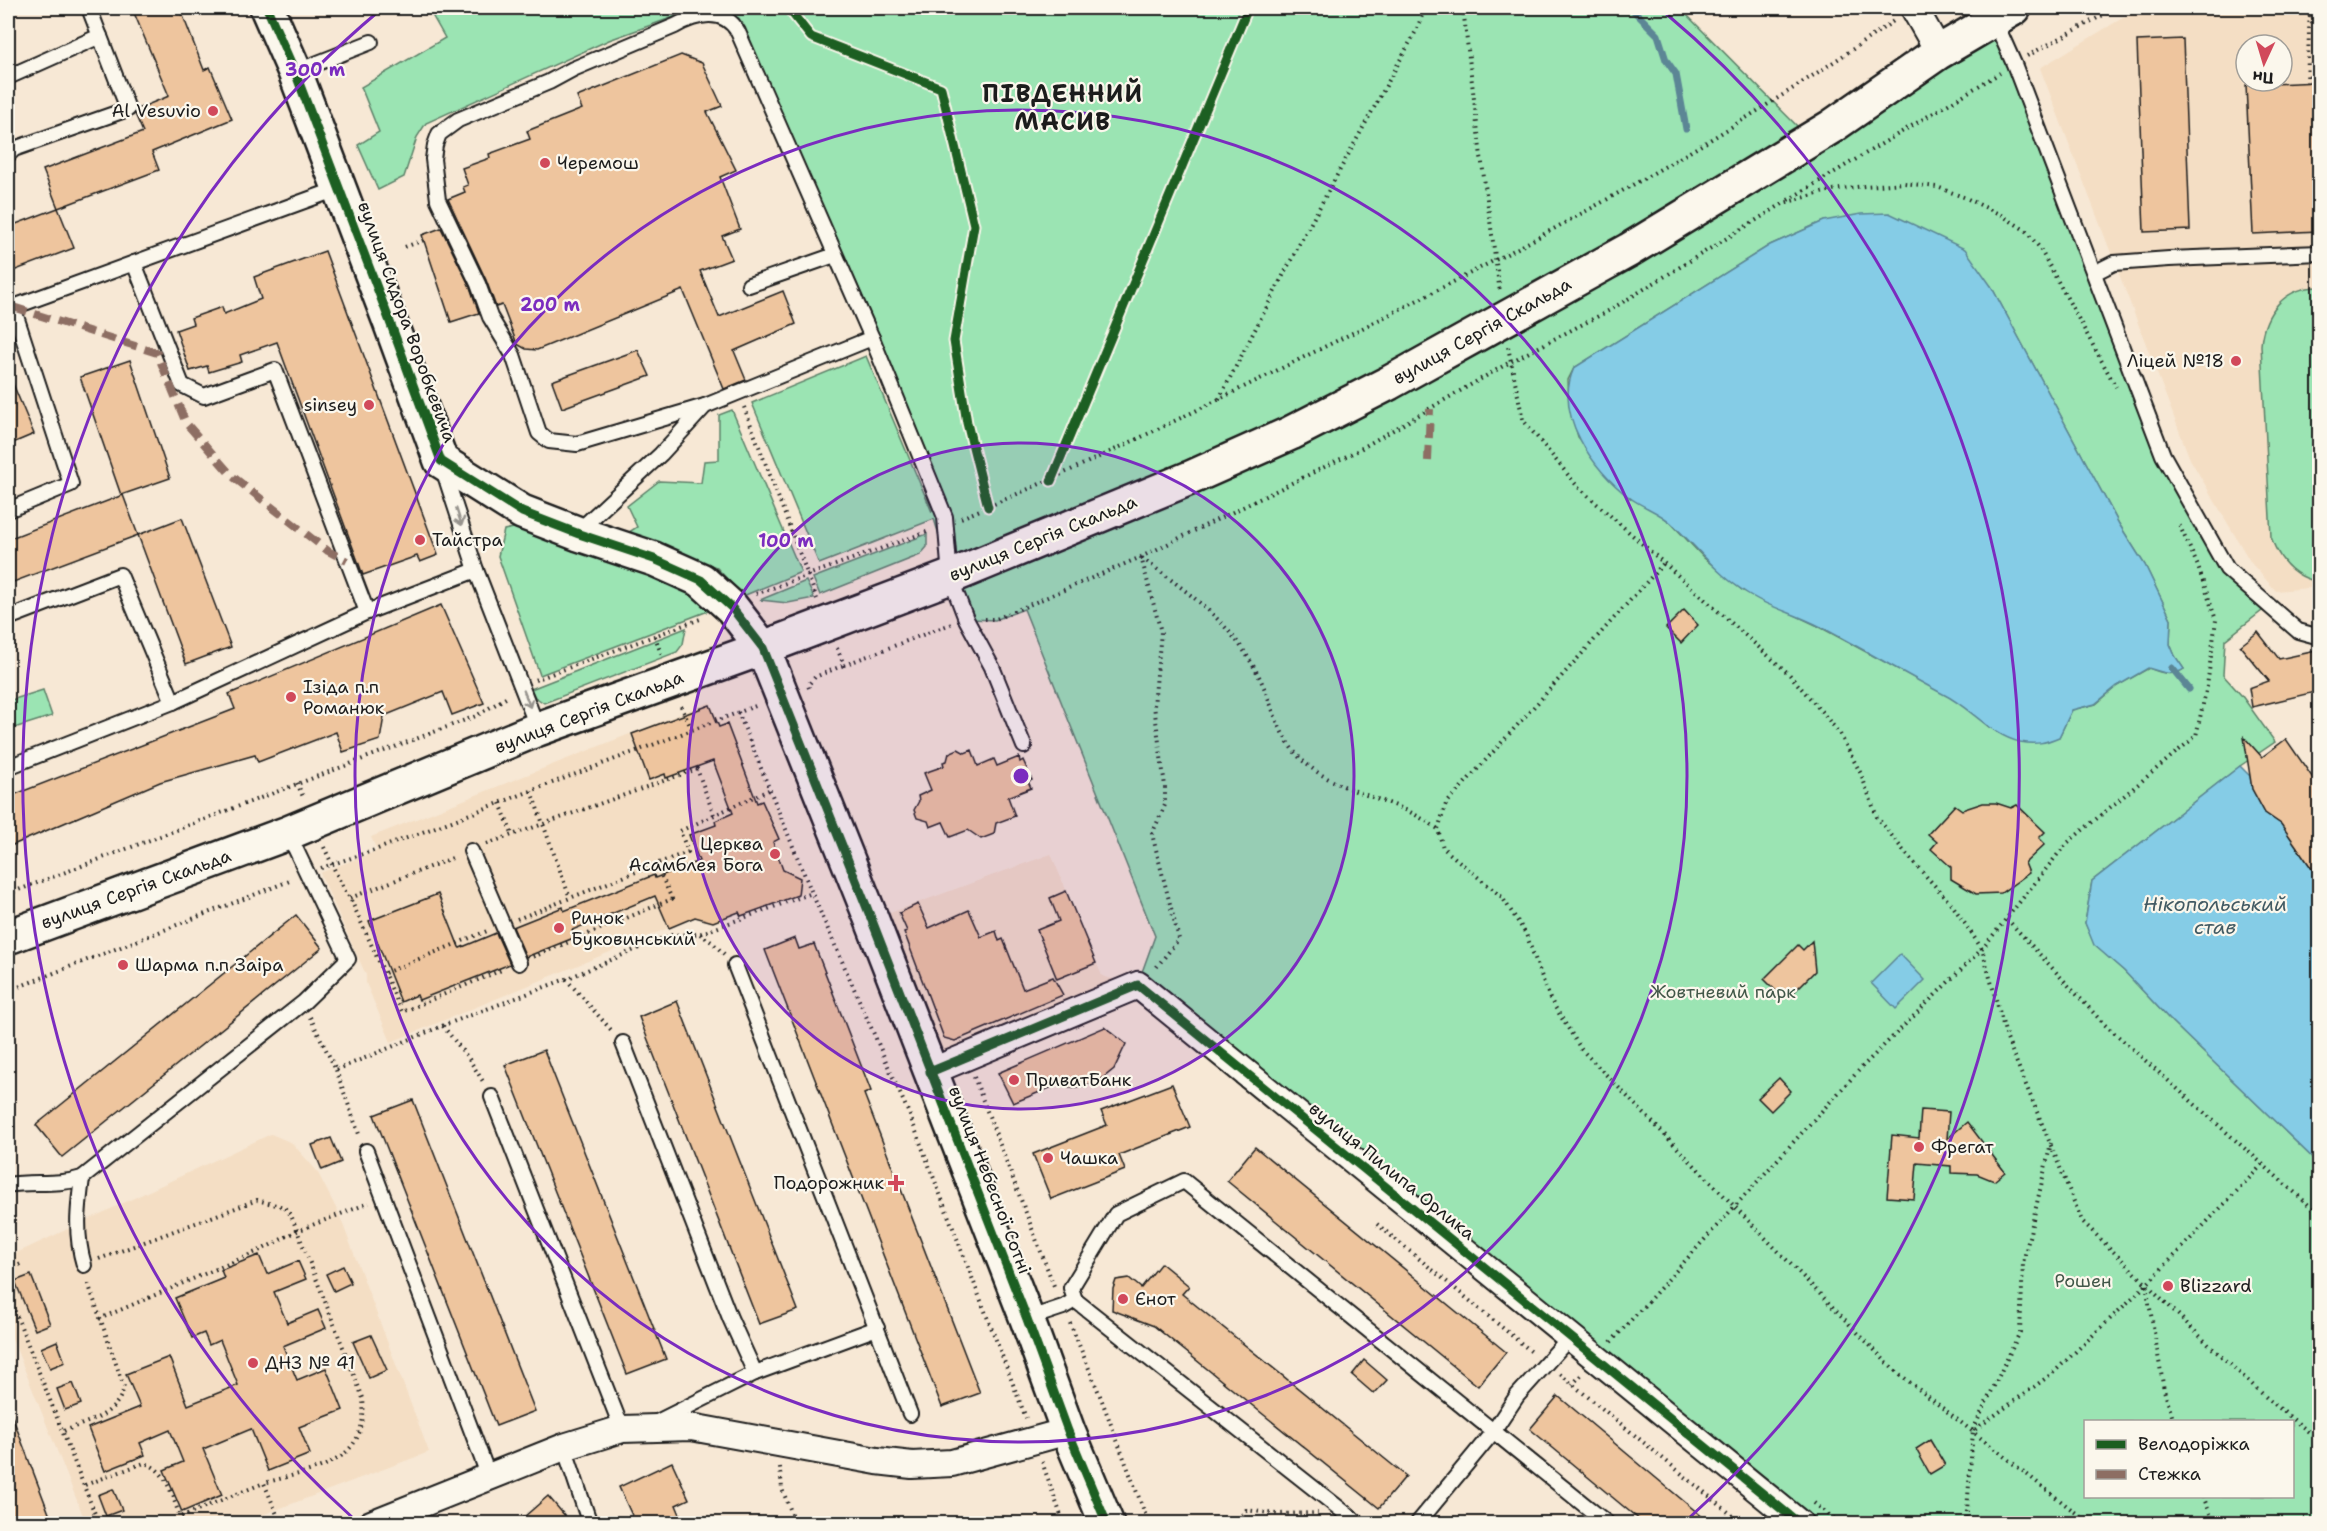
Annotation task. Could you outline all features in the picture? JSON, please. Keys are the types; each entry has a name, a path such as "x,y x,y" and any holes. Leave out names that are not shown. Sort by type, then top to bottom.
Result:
{"main road":[{"name":"вулиця Сидора Воробкевича","path":"267,8 295,72 340,188 441,461 522,512 677,568 701,580 732,608 763,648"},
{"name":"вулиця Сергія Скальда","path":"8,937 288,832 538,729 763,648 950,577 1281,438 1389,383 1629,250 1831,127 1939,52 2004,13"},
{"name":"вулиця Небесної Сотні","path":"763,648 801,692 930,1072 1027,1319 1068,1431 1107,1524"}],"street":[{"path":"1909,11 1939,52"},
{"name":"вулиця Пилипа Орлика","path":"930,1072 1138,986 1800,1524"},
{"path":"371,1524 564,1447 634,1428 691,1427 877,1461 912,1465 952,1463 1068,1431"}],"lane":[{"path":"8,155 14,149 128,109 89,8"},
{"path":"2004,13 2014,64 2163,455 2227,569 2298,631 2319,637"},
{"path":"872,338 705,406 577,444 549,441 539,433 513,355 490,317 478,284 438,200 433,159 439,134 458,120 549,82 573,69 675,26 690,17 715,14 734,25 872,338 947,525 950,577 966,619 992,667 1024,746"},
{"path":"8,77 100,36"},
{"path":"295,72 371,42"},
{"path":"8,510 71,484 10,308 340,188"},
{"path":"2094,273 2114,263 2319,253"},
{"path":"749,285 835,255"},
{"path":"134,263 182,385 204,396 275,370 367,612"},
{"path":"579,534 588,522 661,454 705,406"},
{"name":"вулиця Сидора Воробкевича","path":"441,461 476,570 538,729"},
{"path":"8,767 172,702 367,612 476,570"},
{"path":"8,618 120,575 172,702"},
{"path":"8,1185 26,1182 66,1183 82,1178 304,1002 348,959 288,832"},
{"path":"471,851 519,963"},
{"path":"735,965 910,1414"},
{"path":"623,1043 730,1318 754,1373"},
{"path":"492,1097 634,1428 754,1373 877,1328"},
{"path":"366,1152 489,1477"},
{"path":"82,1178 77,1215 78,1245 84,1265"},
{"path":"1069,1304 1071,1288 1116,1214 1184,1181 1608,1524"},
{"path":"1027,1319 1069,1304"},
{"path":"1069,1304 1359,1524"},
{"path":"1416,1524 1493,1432 1516,1396 1569,1338"},
{"path":"564,1447 590,1524"}],"path":[{"path":"1051,481 1248,8"},
{"path":"1219,399 1301,241 1416,31 1425,8"},
{"path":"1463,8 1496,261"},
{"path":"8,991 330,863 375,850 738,712 801,692 815,677 966,619 996,619 1141,557 1355,452 1510,362 1610,310 2014,64 2116,8"},
{"path":"2307,83 2310,8"},
{"path":"8,894 476,717 501,703 522,686 732,608 758,593 807,574 947,525 1051,481 1496,261 1684,157 1832,65 1909,11"},
{"path":"1784,203 1832,190 1904,183 1937,188 1966,198 2003,216 2025,230 2039,246 2118,391"},
{"path":"405,246 424,240"},
{"path":"1510,362 1523,420 1578,487 1789,674 1840,734 1861,774 1877,817 1907,855 1953,906 1982,950 2007,1039 2082,1221 2146,1285 2294,1420"},
{"path":"738,392 844,665"},
{"path":"1572,1385 1862,1067 1982,950 2066,844 2196,736 2207,687 2216,620 2197,564 2174,513"},
{"path":"1141,557 1198,600 1226,625 1256,669 1282,735 1300,759 1326,777 1358,793 1410,812 1438,829"},
{"path":"1141,557 1161,632 1154,706 1165,786 1165,805 1152,834 1179,939 1154,970"},
{"path":"1664,564 1446,804 1438,829 1443,848 1502,897 1526,934 1550,999 1581,1049 1893,1369 2090,1524"},
{"path":"738,712 812,893 909,1116 1035,1441 1064,1524"},
{"path":"350,898 512,834 697,769 714,815"},
{"path":"330,863 350,898 402,1012 672,899 656,864 688,852 680,831 771,789"},
{"path":"531,791 570,898"},
{"path":"500,803 512,834"},
{"path":"336,1070 442,1026 566,979 670,935 699,934 812,893"},
{"path":"2007,919 2103,1023 2319,1215"},
{"path":"699,934 713,943 735,965"},
{"path":"566,979 623,1043"},
{"path":"304,1002 336,1070 366,1152"},
{"path":"442,1026 469,1059 492,1097"},
{"path":"965,1057 1069,1304 1099,1393 1149,1524"},
{"path":"1966,1524 1973,1431 2020,1332 2023,1263 2051,1143"},
{"path":"1973,1431 2053,1373 2146,1285 2262,1165"},
{"path":"99,1319 263,1249 297,1231 383,1197"},
{"path":"64,1431 107,1414 122,1396 124,1387 88,1286 84,1265 257,1200 284,1207 291,1215 363,1398 364,1414 358,1436 351,1448 340,1458 322,1466 264,1483 180,1517 164,1477 153,1465 144,1463 85,1485"},
{"path":"8,1270 21,1264"},
{"path":"2146,1285 2164,1390 2173,1420"},
{"path":"8,1294 99,1524"},
{"path":"2294,1420 2319,1441"},
{"path":"781,1443 782,1489 796,1524"},
{"path":"264,1483 281,1524"},
{"path":"2203,1498 2214,1524"},
{"path":"1234,1524 1246,1509 1277,1514 1345,1513"}],"shaded area":[{"name":"Ліцей №18","path":"2139,8 2319,8 2319,587 2276,591 2251,563 2190,459 2040,68"},
{"name":"Ринок Буковинський","path":"710,702 719,721 737,714 810,891 741,916 738,912 712,922 695,917 391,1042 366,983 366,975 320,873 377,851 371,837"},
{"path":"1051,854 1102,976 1137,986 929,1074 871,920"},
{"path":"271,1134 292,1143 317,1171 339,1214 429,1452 241,1523 86,1523 8,1328 8,1257"}],"green space":[{"path":"428,8 699,8 609,40 426,123 417,137 404,177 378,190 358,145 379,132 361,87 445,38"},
{"name":"Жовтневий парк","path":"705,8 1680,8 1811,140 1995,21 2161,455 2225,571 2267,607 2225,640 2223,675 2242,696 2275,742 2240,766 2092,881 2085,923 2095,945 2319,1164 2319,1523 1793,1523 1137,986 1155,936 1024,609 995,620 969,619 952,577 934,519 819,564 752,403 866,356 932,512 873,320 739,18","holes":["1824,221 1991,286 2119,524 2145,565 2171,619 2170,644 2184,669 2171,674 2149,668 2117,686 2096,704 2072,710 2059,737 1989,727 1961,703 1818,626 1742,590 1704,558 1671,523 1655,511 1630,498 1578,437 1569,405 1568,380 1574,368 1770,245"]},
{"path":"2319,287 2320,582 2310,580 2289,567 2278,553 2271,537 2261,345 2267,322 2278,304 2296,291"},
{"path":"732,410 801,572 743,596 716,567 626,534 637,527 627,506 659,481 701,483 704,461 719,460 719,415"},
{"path":"523,526 653,570 716,608 540,675 498,556 504,530"},
{"path":"927,534 927,547 920,555 820,595 813,578"},
{"path":"806,581 814,598 788,603 760,600"},
{"path":"686,628 683,644 677,652 544,703 535,697 531,689"},
{"path":"43,690 52,716 8,730 8,701"}],"water":[{"path":"1889,213 1965,249 1991,286 2119,524 2145,565 2171,619 2170,644 2184,669 2171,673 2148,668 2117,686 2095,704 2072,710 2059,737 2049,741 2031,743 2009,738 1943,694 1819,626 1759,600 1741,589 1713,566 1671,523 1634,501 1615,486 1590,456 1573,422 1569,404 1569,386 1574,368 1770,245 1824,221 1861,214"},
{"name":"Нікопольський став","path":"2240,766 2250,776 2252,789 2265,813 2281,824 2319,879 2319,1164 2172,1022 2124,971 2094,945 2085,923 2092,881"},
{"path":"1900,954 1925,980 1896,1009 1871,983"}],"building":[{"path":"132,8 180,8 204,70 210,67 232,119 152,152 159,170 58,208 43,170 143,132 135,114 137,109 169,96"},
{"path":"2183,39 2190,230 2144,232 2137,41"},
{"path":"681,55 702,63 722,106 707,112 736,170 720,177 740,229 722,236 732,259 700,271 719,317 783,291 796,324 734,351 746,380 724,389 683,290 537,350 526,349 517,344 502,305 496,307 486,280 448,199 465,192 463,187 468,185 462,168 490,158 489,154 530,139 527,131 582,109 577,97"},
{"path":"2319,82 2319,231 2253,234 2246,93 2294,93 2294,83"},
{"path":"58,208 74,248 8,273 8,227"},
{"path":"441,228 470,287 479,313 451,322 422,235"},
{"path":"325,251 438,555 420,562 417,556 363,575 277,342 240,355 242,362 209,372 207,366 190,371 176,330 193,324 191,318 222,307 224,314 261,299 254,277"},
{"path":"638,350 650,376 562,408 552,381"},
{"path":"130,360 170,478 121,495 80,377"},
{"path":"8,372 34,434 8,445"},
{"path":"123,495 138,535 8,584 8,539"},
{"path":"182,518 231,647 186,664 138,535"},
{"path":"441,605 484,703 452,715 443,692 384,716 380,740 343,752 336,732 258,762 255,755 160,782 8,847 8,797 235,709 229,694"},
{"path":"1684,610 1698,625 1681,643 1666,628"},
{"path":"2258,632 2279,659 2316,651 2319,666 2319,691 2252,707 2249,688 2269,681 2240,646"},
{"path":"710,705 719,727 727,724 757,803 762,801 779,839 773,842 783,870 800,878 798,895 741,916 739,912 713,922 695,917 669,928 655,896 572,930 576,937 526,957 513,927 563,907 564,911 654,875 655,878 699,861 689,835 716,825 715,821 733,813 713,761 666,778 665,774 649,780 632,734"},
{"path":"2244,737 2262,757 2286,739 2319,787 2319,879 2281,824 2265,813 2252,789"},
{"path":"958,749 965,753 972,750 978,766 994,759 997,766 1019,757 1020,762 1023,760 1032,780 1028,781 1031,788 1008,797 1015,816 996,823 994,834 981,839 968,830 950,837 943,822 930,827 928,821 917,818 914,810 919,801 918,796 931,790 924,773 944,766 943,762 947,761 949,753"},
{"path":"1983,803 1996,803 2011,808 2017,805 2045,832 2039,838 2045,844 2025,863 2029,873 2001,893 1976,894 1951,879 1951,867 1931,849 1937,842 1928,834 1955,805 1962,810"},
{"path":"1066,891 1096,963 1057,979 1037,930 1059,921 1050,898"},
{"path":"438,894 460,948 496,933 510,964 419,1000 417,995 401,1002 369,921"},
{"path":"918,904 929,928 969,910 981,937 996,931 999,941 1003,939 1023,989 1053,977 1063,995 955,1041 944,1038 899,913"},
{"path":"296,915 322,948 62,1157 36,1125"},
{"path":"795,938 799,949 814,944 871,1091 864,1094 980,1393 942,1407 765,950"},
{"path":"1812,941 1815,971 1791,995 1782,997 1764,979 1798,945 1803,950"},
{"path":"677,1001 798,1310 759,1324 639,1017"},
{"path":"1105,1027 1126,1044 1114,1069 1098,1082 1072,1088 1057,1085 1013,1103 998,1073"},
{"path":"544,1050 666,1359 627,1374 505,1065"},
{"path":"1779,1078 1791,1091 1771,1111 1758,1098"},
{"path":"1172,1084 1190,1127 1119,1155 1125,1170 1051,1199 1033,1154 1107,1125 1101,1111"},
{"path":"413,1100 535,1411 496,1426 374,1115"},
{"path":"1921,1110 1949,1112 1947,1139 1967,1122 2005,1172 1994,1181 1977,1174 1951,1173 1951,1166 1917,1163 1914,1199 1887,1197 1892,1135 1919,1138"},
{"path":"331,1138 341,1162 322,1170 312,1145"},
{"path":"1255,1147 1506,1352 1478,1386 1227,1181"},
{"name":"ДНЗ № 41","path":"259,1255 267,1274 298,1261 306,1279 274,1292 287,1323 318,1310 326,1328 283,1346 297,1380 326,1368 343,1410 299,1427 310,1454 268,1471 251,1429 203,1449 222,1495 182,1512 164,1470 183,1462 170,1430 140,1443 145,1455 105,1471 88,1428 140,1407 126,1374 169,1357 188,1405 238,1385 220,1340 209,1345 204,1333 192,1338 175,1298 224,1278 221,1270"},
{"path":"1161,1263 1189,1286 1182,1294 1406,1476 1379,1508 1154,1326 1112,1310 1116,1280 1129,1278 1141,1288"},
{"path":"343,1266 351,1283 334,1291 326,1274"},
{"path":"31,1275 50,1324 35,1330 15,1281"},
{"path":"371,1335 387,1370 369,1378 353,1342"},
{"path":"57,1341 65,1362 50,1368 41,1348"},
{"path":"1364,1360 1387,1380 1374,1394 1352,1375"},
{"path":"73,1383 81,1404 65,1410 57,1389"},
{"path":"1558,1396 1711,1524 1644,1524 1530,1429"},
{"path":"9,1408 53,1524 8,1524"},
{"path":"1930,1440 1945,1465 1930,1474 1916,1449"},
{"path":"672,1462 689,1499 676,1505 684,1524 636,1524 619,1487"},
{"path":"113,1489 122,1510 106,1516 98,1495"},
{"path":"548,1496 572,1524 516,1524"}],"waterway":[{"path":"1631,8 1658,35 1666,60 1676,74 1686,129"},
{"path":"2172,668 2189,689"}],"marked path":[{"path":"13,307 157,353 186,423 232,476 328,551 347,561"},
{"path":"1428,461 1430,409"}],"cycle path":[{"path":"267,8 295,72 441,461 522,512 654,559 701,580 732,608 763,648 871,918 1027,1319 1068,1431 1107,1524"},
{"path":"788,8 811,37 941,88 974,225 954,341 967,423 988,507"},
{"path":"1051,481 1248,8"},
{"path":"930,1072 1138,985 1800,1524"}],"place":[{"name":"Al Vesuvio","path":"213,111"},
{"name":"Черемош","path":"545,163"},
{"name":"Ліцей №18","path":"2236,361"},
{"name":"sinsey","path":"369,405"},
{"name":"Тайстра","path":"420,540"},
{"name":"Ізіда п.п Романюк","path":"291,697"},
{"name":"Церква Асамблея Бога","path":"775,854"},
{"name":"Ринок Буковинський","path":"559,928"},
{"name":"Шарма п.п Заіра","path":"123,965"},
{"name":"ПриватБанк","path":"1014,1080"},
{"name":"Фрегат","path":"1919,1147"},
{"name":"Чашка","path":"1048,1158"},
{"name":"Подорожник","path":"896,1183"},
{"name":"Blizzard","path":"2168,1286"},
{"name":"Єнот","path":"1123,1299"},
{"name":"ДНЗ № 41","path":"253,1363"}],"district":[{"name":"ПІВДЕННИЙ МАСИВ","path":"1063,108"}],"park label":[{"name":"Рошен","path":"2083,1281"}]}
